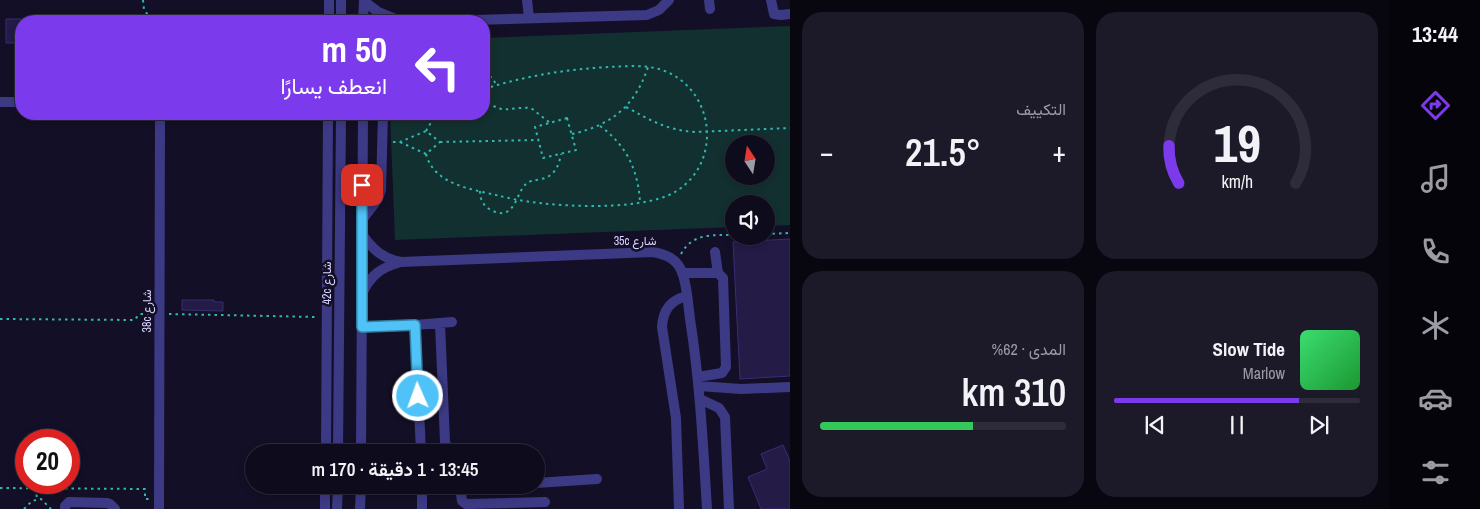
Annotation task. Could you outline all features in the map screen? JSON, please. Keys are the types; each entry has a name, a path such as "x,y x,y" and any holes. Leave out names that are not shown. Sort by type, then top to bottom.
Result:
{"street":[{"path":"329,0 329,15"},
{"path":"341,0 341,15"},
{"path":"363,15 364,0"},
{"path":"364,0 378,12 385,15"},
{"path":"527,0 530,18"},
{"path":"490,19 647,14 659,10 669,0"},
{"path":"772,0 772,11 774,14 790,14"},
{"path":"0,102 15,102"},
{"name":"38c شارع","path":"159,504 160,120"},
{"path":"326,444 328,120"},
{"name":"42c شارع","path":"338,444 340,120"},
{"path":"361,444 363,120"},
{"path":"362,220 378,199 381,190 383,120"},
{"name":"35c شارع","path":"362,234 371,246 383,256 402,262"},
{"name":"35c شارع","path":"362,294 370,278 377,272 384,267 402,262 653,252 666,255 677,263"},
{"path":"698,381 722,373 726,367 723,281 722,276 718,273 715,252"},
{"path":"677,263 682,273 698,381 707,509"},
{"path":"682,273 718,273"},
{"path":"679,509 676,418 662,327 666,310 671,303 678,298 686,296"},
{"path":"362,327 452,322"},
{"path":"440,323 446,444"},
{"path":"415,325 420,444"},
{"path":"698,381 741,389 790,387"},
{"path":"700,399 719,408 725,417 729,509"},
{"path":"545,481 597,478"},
{"path":"325,494 325,509"},
{"path":"337,509 338,494"},
{"path":"360,509 361,494"},
{"path":"422,494 422,509"},
{"path":"461,494 462,501 466,504 545,502"},
{"path":"65,509 68,502 107,503 115,509"}],"path":[{"path":"143,0 144,10 148,15"},
{"path":"432,120 426,130 400,142 426,154 431,167 441,177 480,191 517,201 577,206 609,205 660,199 676,191 690,180 700,165 706,149 708,131 703,108 690,88 671,74 648,67 620,66 573,69 542,74 490,87"},
{"path":"572,134 600,126 626,107 636,95 648,67"},
{"path":"490,76 497,85"},
{"path":"490,104 498,109 527,108 535,110 550,122"},
{"path":"626,107 645,118 670,128 694,132 790,128"},
{"path":"567,118 576,150 543,158 535,127 550,122 567,118"},
{"path":"600,126 612,135 630,159 636,173 640,202"},
{"path":"426,130 440,142"},
{"path":"426,154 440,142 538,140"},
{"path":"480,191 485,206 494,212 505,212 514,206 525,185 532,181 547,178 553,172 561,154"},
{"path":"775,234 790,233"},
{"path":"677,263 685,246 694,239 706,236 725,235"},
{"path":"0,488 15,488"},
{"path":"80,488 145,489 145,499 159,504"},
{"path":"36,494 37,500"},
{"path":"24,509 32,501 41,499 51,509"}],"green space":[{"path":"790,26 790,225 775,226 775,195 725,195 725,227 395,240 390,120 490,120 490,38"}],"building":[{"path":"6,19 15,19 15,43 6,43"},
{"path":"790,239 790,376 740,379 733,245 775,245 775,240"},
{"path":"182,300 214,300 214,302 223,302 223,311 182,310"},
{"path":"783,445 790,461 790,509 761,509 748,477 767,469 761,454"}],"route":[{"path":"362,185 362,327 415,325 418,396"}]}
